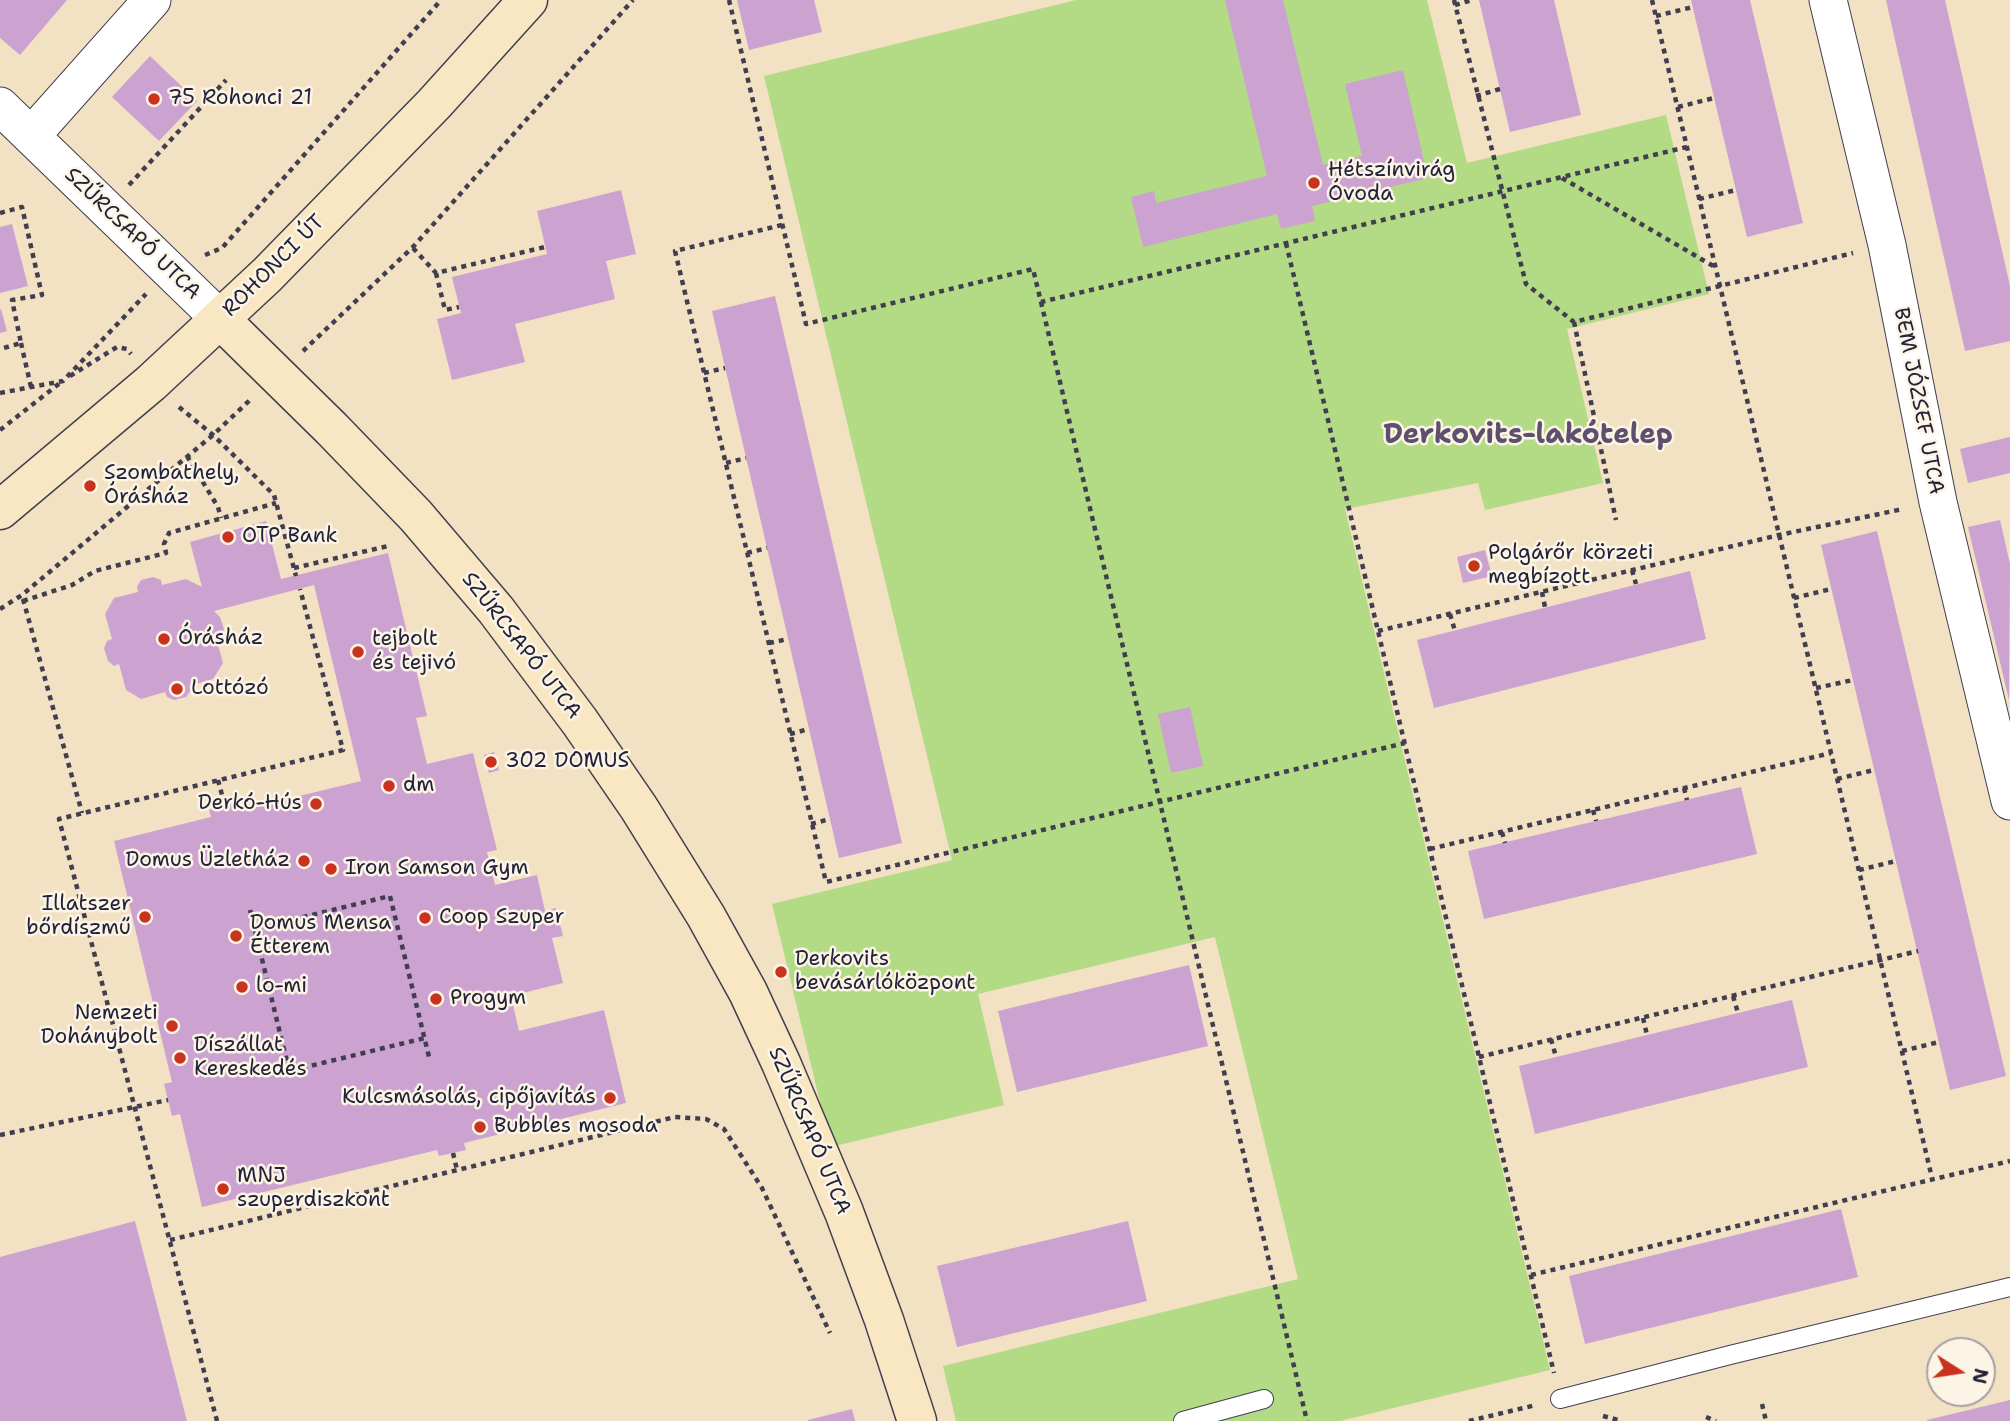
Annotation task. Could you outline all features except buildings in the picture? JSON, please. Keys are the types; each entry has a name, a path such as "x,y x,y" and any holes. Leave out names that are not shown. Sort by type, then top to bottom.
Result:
{"street":[{"path":"31,136 152,0"},
{"name":"ROHONCI ÚT","path":"0,510 71,453 267,275 434,104 528,0"},
{"name":"BEM JÓZSEF UTCA","path":"1828,0 1887,245 1938,502 2010,801"},
{"name":"SZŰRCSAPÓ UTCA","path":"0,106 277,375 416,516 496,610 580,722 669,856 748,992 844,1212 884,1320 917,1421"}],"lane":[{"path":"1560,1399 2010,1287"},
{"path":"1183,1421 1264,1399"}],"path":[{"path":"0,393 63,381 169,270 222,248 441,0"},
{"path":"23,598 213,435 413,247 633,0"},
{"path":"729,0 806,324 1033,269 1307,1421"},
{"path":"1472,0 1454,2 1525,284 1574,322 1616,520"},
{"path":"1652,0 1932,1178"},
{"path":"1656,16 1693,7"},
{"path":"106,209 226,80"},
{"path":"1476,96 1500,89"},
{"path":"1678,107 1714,99"},
{"path":"1041,302 1686,147"},
{"path":"1560,177 1715,267"},
{"path":"1699,199 1736,190"},
{"path":"0,213 22,207 42,295 12,300 31,387"},
{"path":"782,225 675,251 825,882 1405,743"},
{"path":"1286,243 1560,1399 1469,1421"},
{"path":"413,247 436,273 445,310 459,307"},
{"path":"436,273 545,247"},
{"path":"1574,322 1857,252"},
{"path":"0,349 22,343"},
{"path":"704,373 725,368"},
{"path":"213,435 274,495 296,576"},
{"path":"187,456 218,507 221,518"},
{"path":"726,463 746,458"},
{"path":"1378,631 1779,535 1938,502"},
{"path":"0,609 23,598 72,585 94,571 166,553 164,544 169,533 276,503"},
{"path":"294,568 388,545"},
{"path":"747,553 767,548"},
{"path":"1632,570 1636,584"},
{"path":"217,1421 59,819 343,750 300,589"},
{"path":"1794,598 1831,589"},
{"path":"1542,592 1545,607"},
{"path":"23,598 82,813"},
{"path":"1450,614 1455,631"},
{"path":"769,643 788,639"},
{"path":"1816,688 1853,680"},
{"path":"790,734 809,729"},
{"path":"1430,849 1831,753"},
{"path":"1837,779 1874,770"},
{"path":"218,780 225,806"},
{"path":"1685,788 1687,800"},
{"path":"1593,810 1596,821"},
{"path":"811,824 830,820"},
{"path":"1502,832 1505,843"},
{"path":"1859,870 1896,861"},
{"path":"254,929 390,896 430,1061"},
{"path":"250,910 289,1070"},
{"path":"1479,1057 1918,951"},
{"path":"1734,996 1738,1013"},
{"path":"1643,1018 1647,1035"},
{"path":"273,1074 425,1038"},
{"path":"1551,1039 1556,1057"},
{"path":"1902,1051 1939,1042"},
{"path":"0,1135 168,1100"},
{"path":"170,1240 674,1117 706,1119 724,1129 762,1188 830,1333"},
{"path":"453,1153 457,1170"},
{"path":"1531,1275 2010,1161"},
{"path":"1786,1213 1788,1222"},
{"path":"1695,1235 1697,1245"},
{"path":"1603,1257 1606,1267"},
{"path":"1762,1405 1766,1421"},
{"path":"1600,1415 1622,1421"},
{"path":"1706,1417 1716,1421"}],"green space":[{"path":"1076,0 1427,0 1467,163 1666,115 1709,294 1567,329 1603,483 1485,510 1478,483 1345,509 1550,1370 1340,1421 956,1421 943,1366 1298,1279 1215,937 978,994 1004,1105 831,1147 772,904 952,860 764,76"}],"place":[{"name":"75 Rohonci 21","path":"154,99"},
{"name":"Hétszínvirág Óvoda","path":"1314,183"},
{"name":"Szombathely, Órásház","path":"90,486"},
{"name":"OTP Bank","path":"228,537"},
{"name":"Polgárőr körzeti megbízott","path":"1474,566"},
{"name":"Órásház","path":"164,639"},
{"name":"tejbolt és tejivó","path":"358,652"},
{"name":"Lottózó","path":"177,689"},
{"name":"302 DOMUS","path":"491,762"},
{"name":"dm","path":"389,786"},
{"name":"Derkó-Hús","path":"316,804"},
{"name":"Domus Üzletház","path":"304,861"},
{"name":"Iron Samson Gym","path":"331,869"},
{"name":"Illatszer bőrdíszmű","path":"145,917"},
{"name":"Coop Szuper","path":"425,918"},
{"name":"Domus Mensa Étterem","path":"236,936"},
{"name":"Derkovits bevásárlóközpont","path":"781,972"},
{"name":"lo-mi","path":"242,987"},
{"name":"Progym","path":"436,999"},
{"name":"Nemzeti Dohánybolt","path":"172,1026"},
{"name":"Díszállat Kereskedés","path":"180,1058"},
{"name":"Kulcsmásolás, cipőjavítás","path":"610,1098"},
{"name":"Bubbles mosoda","path":"480,1127"},
{"name":"MNJ szuperdiszkont","path":"223,1189"}],"district":[{"name":"Derkovits-lakótelep","path":"1528,436"}]}
